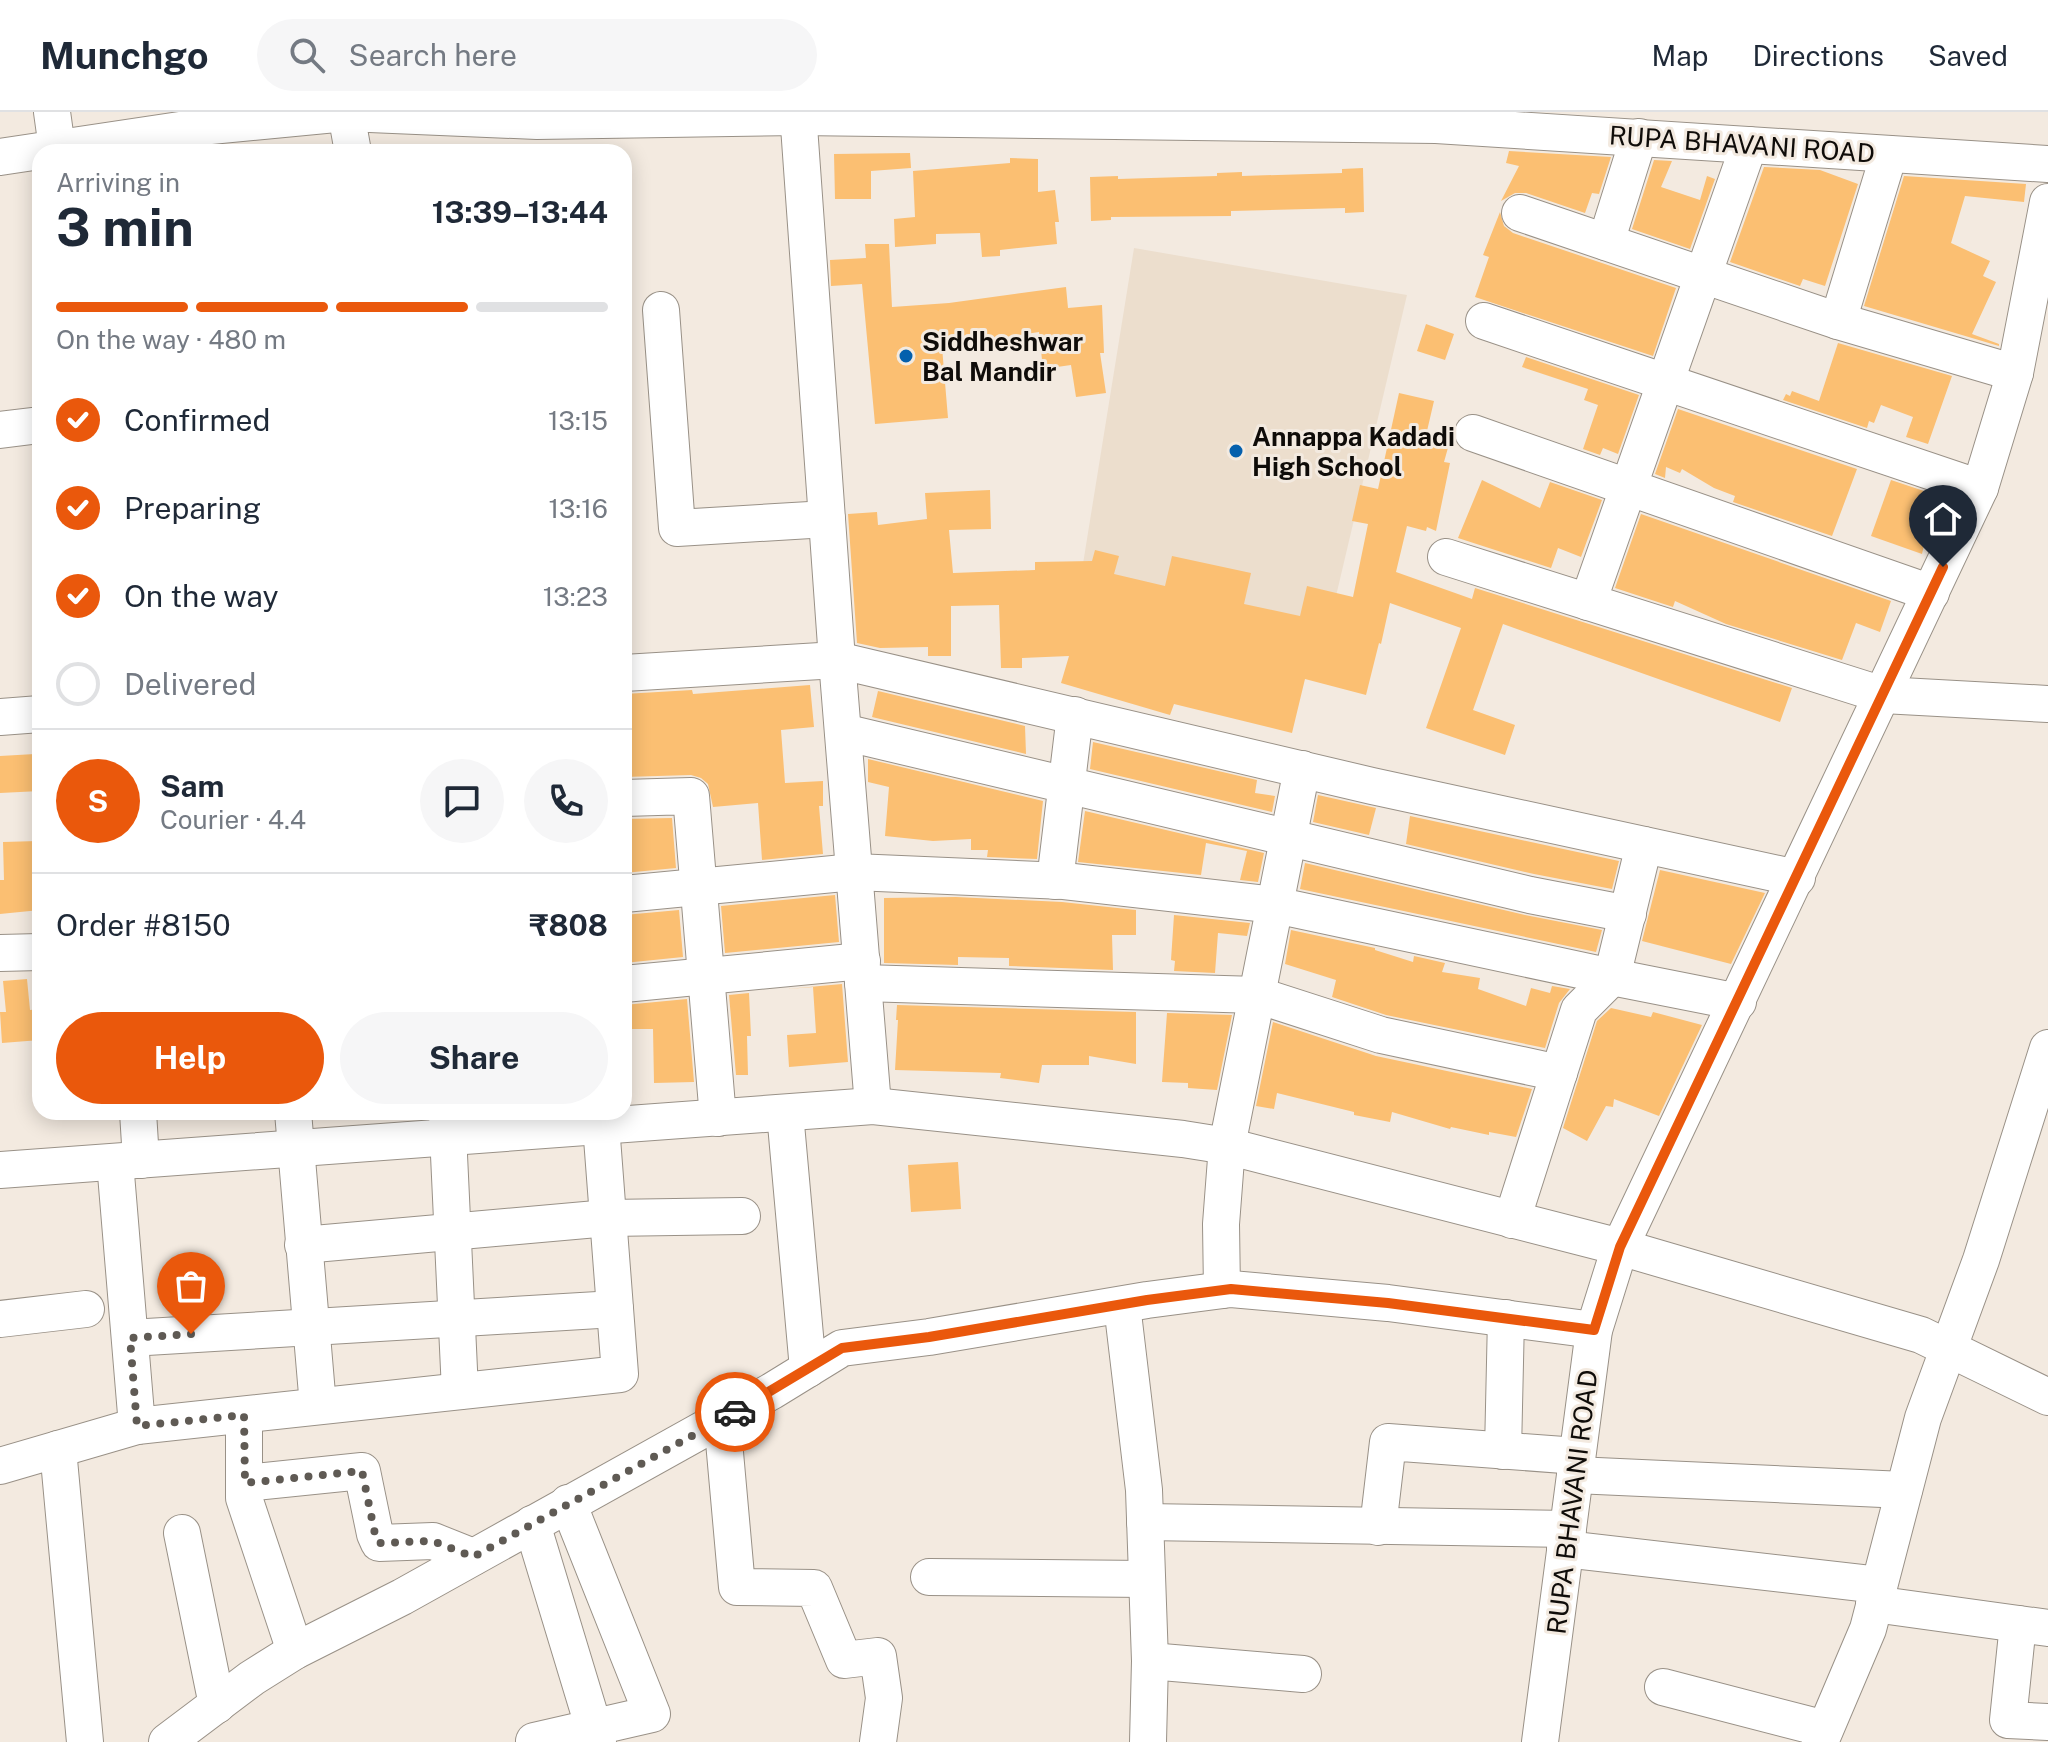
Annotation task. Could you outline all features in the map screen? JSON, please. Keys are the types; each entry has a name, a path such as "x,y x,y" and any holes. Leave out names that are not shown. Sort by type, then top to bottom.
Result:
{"street":[{"path":"47,144 52,112"},
{"path":"346,113 352,144"},
{"name":"RUPA BHAVANI ROAD","path":"92,144 199,119 346,113 538,137 798,114 1302,117 2048,164"},
{"path":"798,114 873,1106"},
{"path":"1606,242 1639,137"},
{"path":"1588,602 1749,145"},
{"path":"1838,321 1889,154"},
{"name":"RUPA BHAVANI ROAD","path":"0,157 32,156"},
{"name":"RUPA BHAVANI ROAD","path":"1540,1742 1594,1330 1620,1247 1980,488 2015,373 2048,202"},
{"path":"1520,213 1838,321 2015,373"},
{"path":"661,310 677,528 827,519"},
{"path":"1484,321 1980,488"},
{"path":"0,430 32,426"},
{"path":"1473,433 1931,593"},
{"path":"1446,557 1883,695 2048,704"},
{"path":"632,673 837,660 1302,769 1797,878"},
{"path":"0,717 32,715"},
{"path":"1055,881 1075,715"},
{"path":"843,732 1530,895 1628,914"},
{"path":"1222,1290 1221,1224 1227,1146 1302,769"},
{"path":"632,798 691,796 718,1118"},
{"path":"1512,1220 1579,1010 1612,977 1644,845"},
{"path":"632,893 854,872 1055,881 1275,905 1738,1002"},
{"path":"0,953 32,952"},
{"path":"632,983 706,976 862,972 1257,995 1381,1035 1559,1073"},
{"path":"1663,1687 1822,1735 1868,1629 1923,1418 1981,1260 2048,1048"},
{"path":"632,1119 718,1118 873,1106 1227,1146 1620,1247 1921,1335 2048,1397"},
{"path":"785,1113 808,1369"},
{"path":"136,1120 128,1161 130,1338 137,1426"},
{"path":"293,1120 318,1406"},
{"path":"0,1170 295,1149 448,1125 575,1120"},
{"path":"0,1466 137,1426 620,1374 600,1120"},
{"path":"448,1125 460,1391"},
{"path":"303,1245 608,1218 742,1216"},
{"path":"167,1742 252,1678 295,1651 402,1597 722,1419 842,1348 1222,1290 1388,1303 1594,1330"},
{"path":"1122,1305 1144,1490 1150,1661 1148,1742"},
{"path":"0,1319 86,1309"},
{"path":"130,1338 615,1309"},
{"path":"1503,1451 1506,1318"},
{"path":"244,1415 244,1498 295,1651"},
{"path":"722,1419 737,1587 814,1588 844,1660 878,1656 884,1698 878,1742"},
{"path":"1378,1527 1388,1442 1503,1451 1576,1465 1904,1490"},
{"path":"58,1449 85,1742"},
{"path":"245,1483 362,1471 379,1543 433,1541 473,1557"},
{"path":"534,1741 597,1734 652,1714 568,1503"},
{"path":"1145,1522 1378,1527 1567,1539 1877,1594 2033,1626 2008,1720 2048,1722"},
{"path":"532,1524 597,1734"},
{"path":"182,1533 217,1705"},
{"path":"929,1577 1147,1579"},
{"path":"1150,1661 1303,1674"}],"shaded area":[{"name":"Annappa Kadadi High School","path":"1134,248 1407,295 1320,664 1076,607"}],"building":[{"path":"1509,151 1611,157 1599,194 1592,193 1585,213 1526,193 1515,193 1501,201 1519,166 1506,163"},
{"path":"910,153 911,168 871,171 871,199 835,199 834,154"},
{"path":"1010,158 1038,159 1038,192 1055,190 1059,222 1055,222 1057,244 1000,250 1000,256 982,257 980,233 936,234 936,244 895,247 894,219 915,217 913,171 1010,163"},
{"path":"1654,160 1672,161 1661,187 1700,200 1707,176 1715,179 1690,249 1632,229"},
{"path":"1764,167 1820,170 1858,184 1825,286 1803,279 1800,286 1730,262"},
{"path":"1363,168 1364,212 1345,213 1345,208 1231,211 1231,216 1111,217 1111,220 1091,221 1090,177 1217,176 1217,173 1242,172 1242,176 1342,173 1342,169"},
{"path":"1904,176 2026,184 2024,202 1965,196 1951,243 1990,261 1983,276 1996,282 1972,334 1999,346 1864,306"},
{"path":"1500,212 1504,226 1513,233 1676,288 1653,356 1475,297 1489,257 1483,255"},
{"name":"Siddheshwar Bal Mandir","path":"865,244 889,244 892,307 949,303 1066,287 1068,308 1102,305 1104,353 1100,353 1106,393 1076,397 1071,365 1043,369 1039,332 942,347 948,418 875,424 862,284 831,286 830,260 866,258"},
{"path":"1426,324 1454,334 1445,360 1417,351"},
{"path":"1838,343 1952,376 1928,444 1906,437 1913,417 1881,405 1874,423 1869,421 1867,428 1783,400 1792,391 1819,401"},
{"path":"1526,357 1639,395 1618,454 1603,448 1600,455 1583,449 1598,405 1584,400 1588,389 1522,367"},
{"path":"1399,393 1434,401 1427,431 1451,437 1444,462 1450,463 1436,531 1427,527 1426,531 1407,526 1396,572 1472,599 1475,588 1792,688 1780,722 1503,624 1473,710 1515,725 1505,755 1426,728 1461,628 1390,603 1366,695 1305,679 1292,733 1174,704 1170,715 1061,683 1069,656 1022,658 1022,668 1001,668 999,605 951,606 951,656 928,656 928,647 880,648 857,643 848,514 877,512 878,525 927,519 925,493 990,490 991,529 949,530 953,573 1035,570 1035,562 1092,561 1095,550 1119,556 1114,574 1165,586 1172,556 1251,573 1244,604 1300,616 1307,586 1353,597 1368,524 1352,521 1360,485 1378,489"},
{"path":"1678,409 1857,469 1832,536 1733,502 1735,496 1714,488 1682,469 1680,473 1666,467 1665,478 1655,474"},
{"path":"1482,480 1540,508 1550,482 1602,500 1581,557 1558,548 1551,568 1458,538"},
{"path":"1891,480 1936,495 1922,554 1871,536"},
{"path":"1641,514 1891,601 1880,632 1856,623 1842,660 1726,624 1675,601 1673,607 1615,588"},
{"path":"810,685 814,727 781,730 785,783 823,781 823,806 819,806 823,854 762,860 758,803 713,807 708,784 691,775 632,777 632,694 692,690 693,694"},
{"path":"878,691 1025,726 1026,754 872,717"},
{"path":"1093,742 1257,780 1255,793 1275,796 1272,812 1090,769"},
{"path":"32,754 32,791 0,793 0,756"},
{"path":"868,759 1043,801 1037,859 987,857 988,850 971,850 971,839 933,841 885,836 889,787 868,782"},
{"path":"1318,795 1376,808 1369,835 1313,822"},
{"path":"1085,811 1264,853 1258,882 1240,880 1247,851 1206,843 1201,875 1078,862"},
{"path":"1410,816 1619,861 1612,889 1406,844"},
{"path":"672,818 676,868 632,872 632,819"},
{"path":"32,841 32,911 0,914 0,880 4,880 3,842"},
{"path":"1305,863 1602,930 1596,952 1300,889"},
{"path":"1660,870 1765,893 1731,964 1642,941"},
{"path":"835,895 839,942 725,953 721,906"},
{"path":"956,897 1062,902 1136,910 1136,935 1112,935 1113,970 1009,966 1009,958 958,957 958,965 884,963 884,898"},
{"path":"679,910 683,957 632,962 632,914"},
{"path":"1174,915 1250,923 1247,936 1218,933 1215,973 1174,971 1175,961 1171,960"},
{"path":"1291,930 1375,948 1413,962 1414,956 1445,963 1442,972 1480,978 1478,989 1526,1006 1531,988 1550,993 1552,986 1570,989 1559,1003 1545,1048 1386,1015 1332,997 1336,980 1285,964"},
{"path":"27,979 32,1010 32,1041 2,1043 0,1012 6,1012 3,981"},
{"path":"842,984 848,1062 789,1067 787,1035 816,1033 813,987 787,989"},
{"path":"749,993 751,1036 747,1036 748,1075 736,1075 729,995"},
{"path":"687,999 694,1082 654,1083 653,1029 632,1029 632,1004"},
{"path":"897,1005 1136,1012 1136,1064 1089,1056 1089,1065 1042,1065 1039,1083 1000,1078 1001,1073 895,1070"},
{"path":"1611,1008 1651,1017 1653,1012 1702,1025 1659,1116 1614,1099 1613,1107 1606,1106 1587,1141 1563,1128 1597,1021"},
{"path":"1167,1013 1232,1015 1217,1090 1188,1088 1188,1083 1162,1082"},
{"path":"1273,1022 1376,1056 1532,1089 1516,1137 1450,1129 1392,1112 1390,1122 1277,1093 1274,1109 1256,1106"},
{"path":"958,1162 961,1209 911,1212 908,1165"}],"way so far":[{"path":"191,1334 130,1338 137,1426 244,1415 245,1483 362,1471 379,1543 433,1541 473,1557 735,1412"}],"place":[{"name":"Siddheshwar Bal Mandir","path":"906,356"},
{"name":"Annappa Kadadi High School","path":"1236,451"}],"route":[{"path":"735,1412 842,1348 1231,1289 1388,1303 1594,1330 1620,1247 1943,567"}]}
